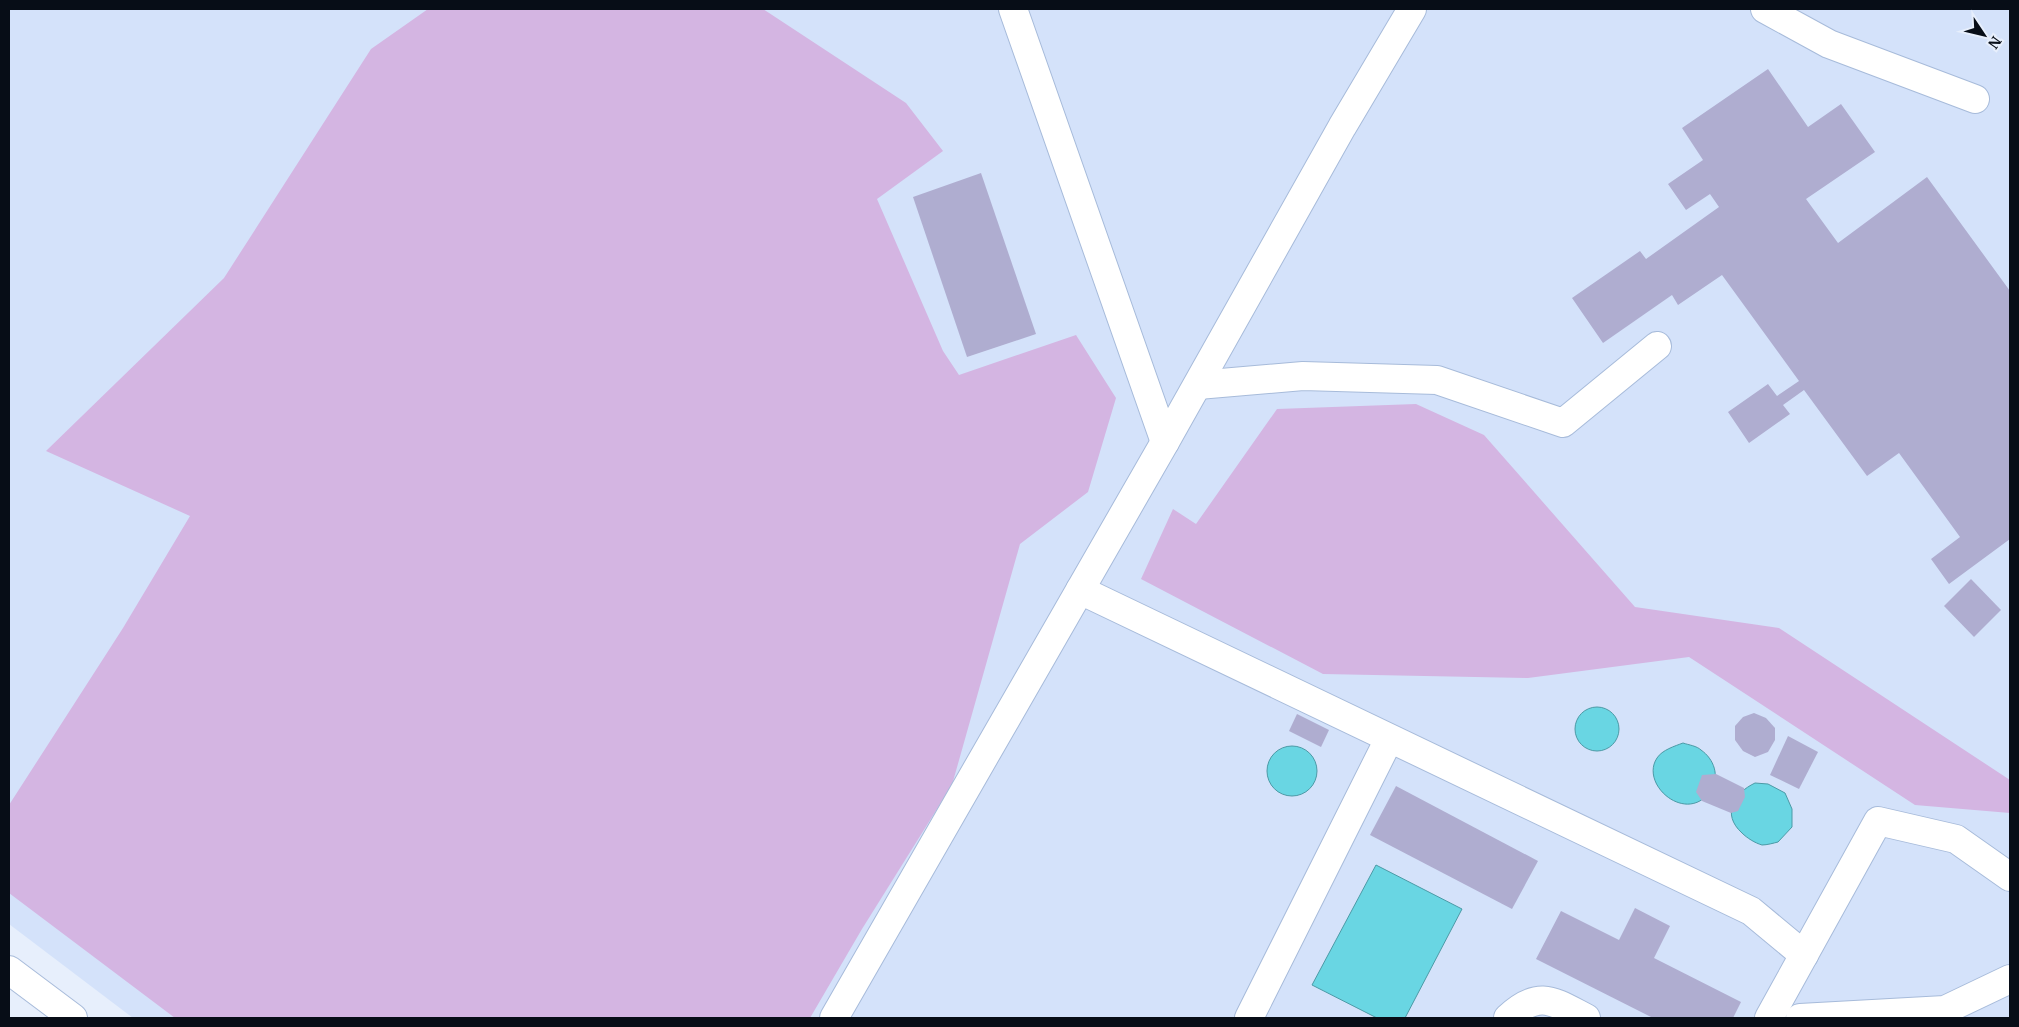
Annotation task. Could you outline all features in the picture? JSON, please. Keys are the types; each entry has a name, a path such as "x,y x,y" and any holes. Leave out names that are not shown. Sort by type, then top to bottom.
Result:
{"street":[{"path":"1013,9 1165,442"},
{"path":"834,1018 1198,385 1342,127 1412,9"},
{"path":"1765,9 1829,44 1975,99"},
{"path":"1198,385 1303,376 1437,380 1563,424 1657,346"},
{"path":"1080,590 1751,911 1804,955"},
{"path":"1249,1018 1389,739"},
{"path":"1768,1018 1878,821 1956,838 2010,877"},
{"path":"9,970 73,1018"},
{"path":"1800,1018 1945,1010 2010,979"},
{"path":"1508,1018 1519,1007 1535,1000 1554,1003 1586,1018"}],"shaded area":[{"path":"9,9 2010,9 2010,1018 133,1018 9,924"},
{"path":"428,9 763,9 906,103 943,151 877,199 943,351 959,375 1076,335 1116,398 1088,492 1020,544 952,785 862,929 810,1018 175,1018 9,893 9,805 123,628 190,516 46,451 224,278 371,49"},
{"path":"1416,404 1484,435 1635,607 1779,628 2010,780 2010,813 1915,805 1689,657 1528,678 1323,674 1141,579 1173,509 1196,524 1277,409"}],"water":[{"path":"1601,707 1613,713 1618,720 1618,738 1613,745 1606,750 1593,751 1585,748 1578,741 1575,725 1578,717 1585,710"},
{"path":"1683,743 1697,748 1706,754 1712,763 1715,774 1714,785 1711,790 1701,800 1690,804 1679,803 1669,798 1660,789 1653,769 1657,758 1662,753"},
{"path":"1292,746 1301,748 1312,757 1317,771 1315,780 1306,791 1292,796 1283,794 1272,785 1267,771 1269,762 1278,751"},
{"path":"1755,783 1768,784 1785,793 1792,809 1792,827 1778,842 1762,845 1754,842 1742,833 1732,819 1731,811 1736,798 1741,792"},
{"path":"1376,865 1462,909 1405,1018 1377,1018 1312,985"}],"building":[{"path":"1768,69 1808,127 1841,104 1875,152 1806,199 1838,243 1927,177 2010,291 2010,539 1949,584 1931,559 1960,537 1899,453 1867,476 1804,390 1783,405 1790,414 1749,443 1728,412 1768,384 1777,396 1799,381 1722,275 1678,305 1672,295 1603,343 1572,298 1640,251 1646,259 1719,207 1710,194 1686,210 1668,184 1703,160 1682,128"},
{"path":"981,173 1036,334 967,357 913,197"},
{"path":"1971,579 2001,610 1974,637 1944,606"},
{"path":"1754,713 1766,718 1775,728 1775,740 1768,752 1755,757 1743,751 1735,740 1735,726 1743,717"},
{"path":"1297,714 1329,730 1321,747 1289,731"},
{"path":"1788,736 1818,752 1799,789 1770,775"},
{"path":"1716,774 1744,788 1745,797 1738,811 1731,813 1702,801 1696,792 1702,775"},
{"path":"1396,786 1538,861 1512,909 1370,835"},
{"path":"1635,908 1670,926 1654,958 1741,1002 1733,1018 1653,1018 1536,959 1561,911 1619,940"}]}
